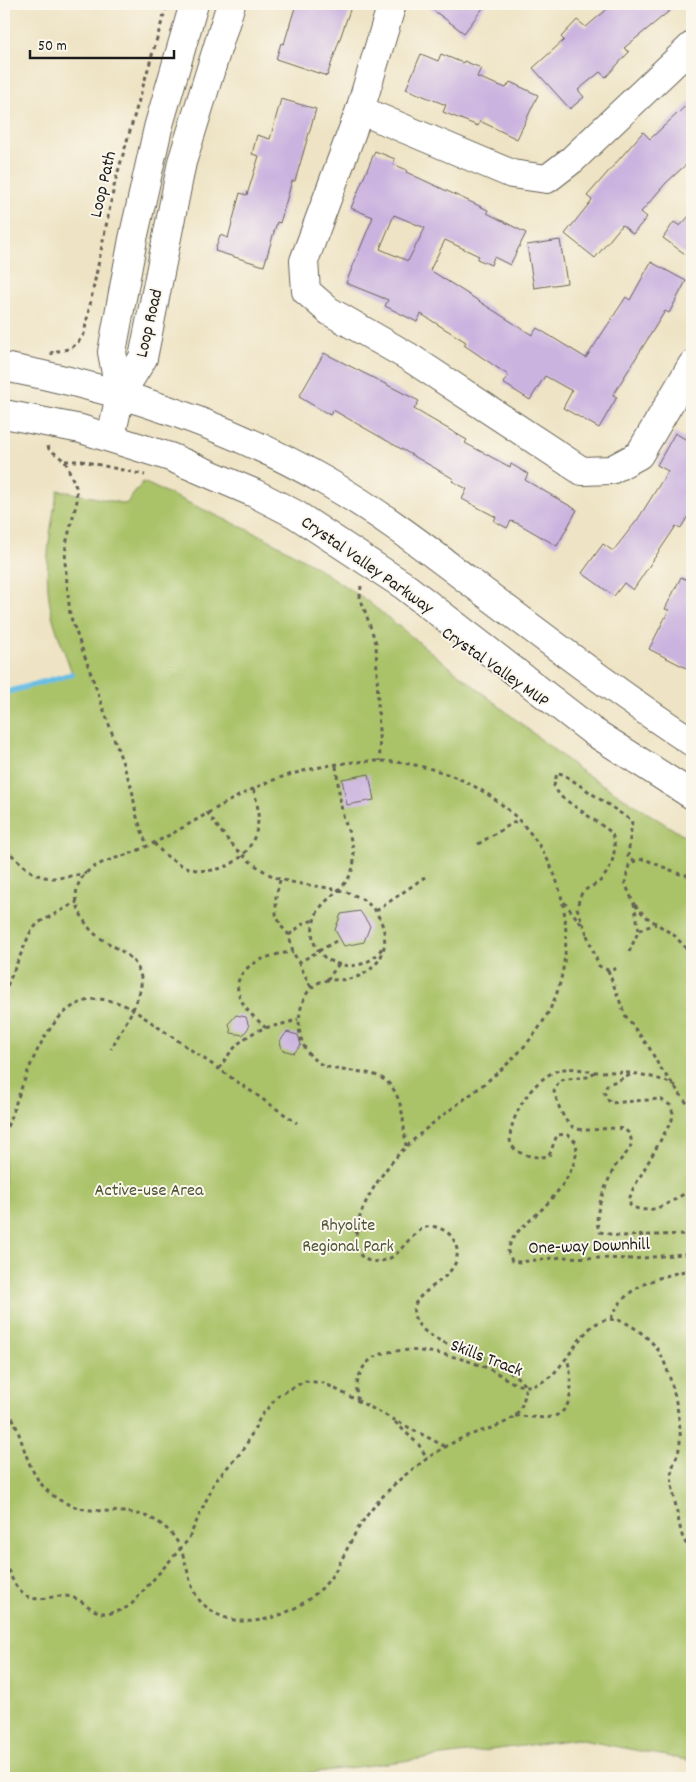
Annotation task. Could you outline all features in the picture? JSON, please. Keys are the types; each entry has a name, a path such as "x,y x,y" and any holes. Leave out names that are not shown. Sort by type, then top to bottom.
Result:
{"street":[{"name":"Loop Road","path":"120,395 112,352 124,286 158,128 194,4"},
{"name":"Loop Road","path":"120,395 143,358 182,162 231,4"},
{"path":"392,4 360,110 304,261 306,291 329,311 409,357 582,471 611,470 638,455 692,365"},
{"path":"360,110 512,174 547,179 573,159 692,46"},
{"path":"4,367 51,376 186,415 234,435 326,481 406,534 619,693 692,742"},
{"path":"111,437 120,395"},
{"name":"Crystal Valley Parkway","path":"4,414 81,429 111,437 170,457 254,493 332,537 402,585 592,730 692,795"}],"path":[{"name":"Loop Path","path":"52,351 65,351 73,348 84,334 115,182 167,4"},
{"path":"147,476 82,461 65,461 76,487 77,501 66,544 65,578 70,615 132,789 136,814 147,846"},
{"path":"353,580 368,591"},
{"path":"361,586 360,596 376,643 380,761"},
{"path":"4,851 12,855 30,871 43,877 60,878 86,873 96,866 154,843 207,812 276,779 358,762 380,761 407,764 451,775 487,793 518,820 538,842 548,859 564,902 587,934"},
{"path":"336,766 342,812 354,853 352,869 342,889 324,902 314,920 313,937 324,958 338,965 351,966 370,961 377,956 385,944"},
{"path":"618,968 614,971 599,966 577,908 583,892 599,882 610,868 614,851 614,837 611,832 560,796 554,786 558,773 564,774 632,821 628,857 635,861"},
{"path":"154,843 172,862 194,871 218,869 230,864 251,844 258,825 258,802 253,789"},
{"path":"207,812 230,845 241,855 280,880 342,889 376,911 385,933 385,944 381,956 373,967 362,976 347,980 327,980 316,984 306,996 298,1018 299,1032 309,1054 319,1064 344,1071 364,1070 374,1074 392,1088 399,1101 406,1146"},
{"path":"478,844 518,820"},
{"path":"629,952 639,930 634,904 625,883 629,865 635,861 644,860 680,874 692,876"},
{"path":"86,873 77,890 77,902 85,923 94,934 130,956 141,976 141,987 132,1009 111,1049"},
{"path":"376,911 425,877"},
{"path":"280,880 276,896 276,914 281,926 289,936 292,952 312,989"},
{"path":"4,993 20,954 38,923 77,902"},
{"path":"4,1404 15,1423 31,1470 50,1493 61,1502 85,1511 126,1511 149,1517 169,1531 181,1548 195,1594 211,1610 235,1621 250,1622 278,1616 309,1599 323,1587 336,1571 368,1514 407,1473 427,1458 459,1439 501,1425 514,1416 522,1408 525,1399 525,1386 520,1378 506,1368 448,1344 416,1322 413,1313 414,1305 418,1298 444,1278 453,1267 457,1257 453,1238 444,1230 435,1226 426,1227 415,1232 394,1256 376,1262 368,1261 361,1256 357,1247 357,1235 363,1210 370,1195 406,1146 510,1061 540,1026 557,994 562,976 566,943 564,902"},
{"path":"634,904 645,916 675,936 692,955"},
{"path":"289,936 300,926 314,920"},
{"path":"639,930 657,924"},
{"path":"298,963 336,940"},
{"path":"266,1028 244,1006 238,985 241,976 253,962 279,953 292,952"},
{"path":"327,980 338,965"},
{"path":"608,970 610,981 625,1015 650,1049 659,1066 676,1086 692,1110"},
{"path":"4,1134 29,1065 44,1039 62,1014 74,1004 98,998 111,1000 132,1009 297,1123"},
{"path":"219,1069 235,1046 266,1028 278,1026 298,1018"},
{"name":"One-way Downhill","path":"596,1072 572,1068 556,1071 531,1089 520,1108 510,1137 511,1143 520,1153 542,1158 549,1156 554,1140 557,1135 562,1133 572,1137 577,1148 572,1168 561,1184 539,1212 512,1238 509,1244 512,1261 519,1262 562,1257 634,1259 692,1253"},
{"path":"596,1072 652,1076 676,1086"},
{"name":"One-way Downhill","path":"596,1072 587,1076 560,1080 554,1091 562,1114 572,1127 587,1131 619,1127 627,1130 630,1135 632,1142 629,1150 613,1170 606,1187 596,1226 600,1232 619,1236 692,1234"},
{"name":"One-way Downhill","path":"633,1074 614,1080 607,1085 604,1092 610,1103 660,1100 670,1105 673,1113 668,1128 633,1189 630,1205 636,1209 652,1210 692,1189"},
{"path":"611,1319 621,1300 634,1289 692,1269"},
{"path":"525,1386 542,1381 567,1358 594,1324 611,1319 635,1328 644,1335 662,1356 666,1369 679,1427 679,1449 671,1476 682,1536 686,1544 692,1549"},
{"name":"Skills Track","path":"362,1404 357,1398 357,1390 364,1368 370,1360 390,1352 433,1352 479,1365 495,1371 516,1384 525,1386"},
{"path":"514,1416 553,1417 562,1412 571,1389 571,1372 567,1358"},
{"path":"4,1563 16,1586 27,1596 44,1599 64,1596 89,1609 109,1613 120,1612 131,1605 181,1548 194,1529 215,1481 244,1449 261,1416 279,1394 305,1381 315,1380 336,1388 362,1404 446,1447"},
{"path":"390,1418 419,1445 427,1458"}],"green space":[{"name":"Rhyolite Regional Park","path":"143,482 266,538 310,563 367,601 578,769 692,841 692,1761 577,1739 269,1778 4,1778 4,693 72,673 53,619 48,587 48,554 58,490 126,504"}],"building":[{"path":"296,4 352,4 327,76 276,59 281,43 284,44"},
{"path":"425,4 486,4 464,33"},
{"path":"613,4 678,4 624,48 629,52 606,77 600,72 578,90 584,97 570,109 533,68 564,40 561,37 577,20 586,27"},
{"path":"421,54 438,61 441,54 463,63 464,61 481,68 477,77 506,88 510,82 538,95 517,139 480,121 478,126 443,112 446,105 406,89"},
{"path":"281,99 316,109 295,181 292,181 280,223 277,222 264,266 215,251 220,235 228,238 240,193 247,195 259,156 252,154 257,135 270,139"},
{"path":"692,100 692,159 666,183 641,212 647,217 633,234 622,225 595,258 565,234 592,200 587,196 643,132 650,139"},
{"path":"375,151 395,159 393,164 407,170 406,172 488,210 487,213 526,233 510,265 494,257 491,265 477,259 479,256 445,240 430,270 532,335 537,328 586,358 626,297 630,300 651,262 686,281 669,313 665,311 613,395 617,397 599,428 563,408 572,391 545,376 530,400 503,383 508,375 464,345 466,342 421,314 417,322 385,306 388,300 346,283 373,217 351,208","holes":["394,215 425,228 408,261 380,249"]},
{"path":"692,213 692,259 663,238 674,222 680,226"},
{"path":"560,240 567,283 534,288 527,245"},
{"path":"324,353 419,401 414,409 467,440 465,443 510,467 511,464 528,474 525,480 577,510 557,546 519,524 511,521 507,528 494,521 496,517 462,499 467,489 452,481 454,479 333,410 330,415 299,397"},
{"path":"675,433 692,443 692,510 680,529 676,526 633,590 624,583 614,596 582,573 603,544 613,551 638,519 668,471 657,465"},
{"path":"681,577 692,582 692,671 649,649 669,610 665,609"},
{"path":"369,774 374,800 347,805 342,779"},
{"path":"360,911 370,926 364,942 344,946 335,930 341,914"},
{"path":"236,1015 246,1017 249,1027 243,1035 231,1033 229,1023"},
{"path":"287,1032 298,1035 301,1045 294,1053 282,1050 280,1041"}],"waterway":[{"path":"4,693 72,674"}],"park label":[{"name":"Active-use Area","path":"149,1189"}]}
